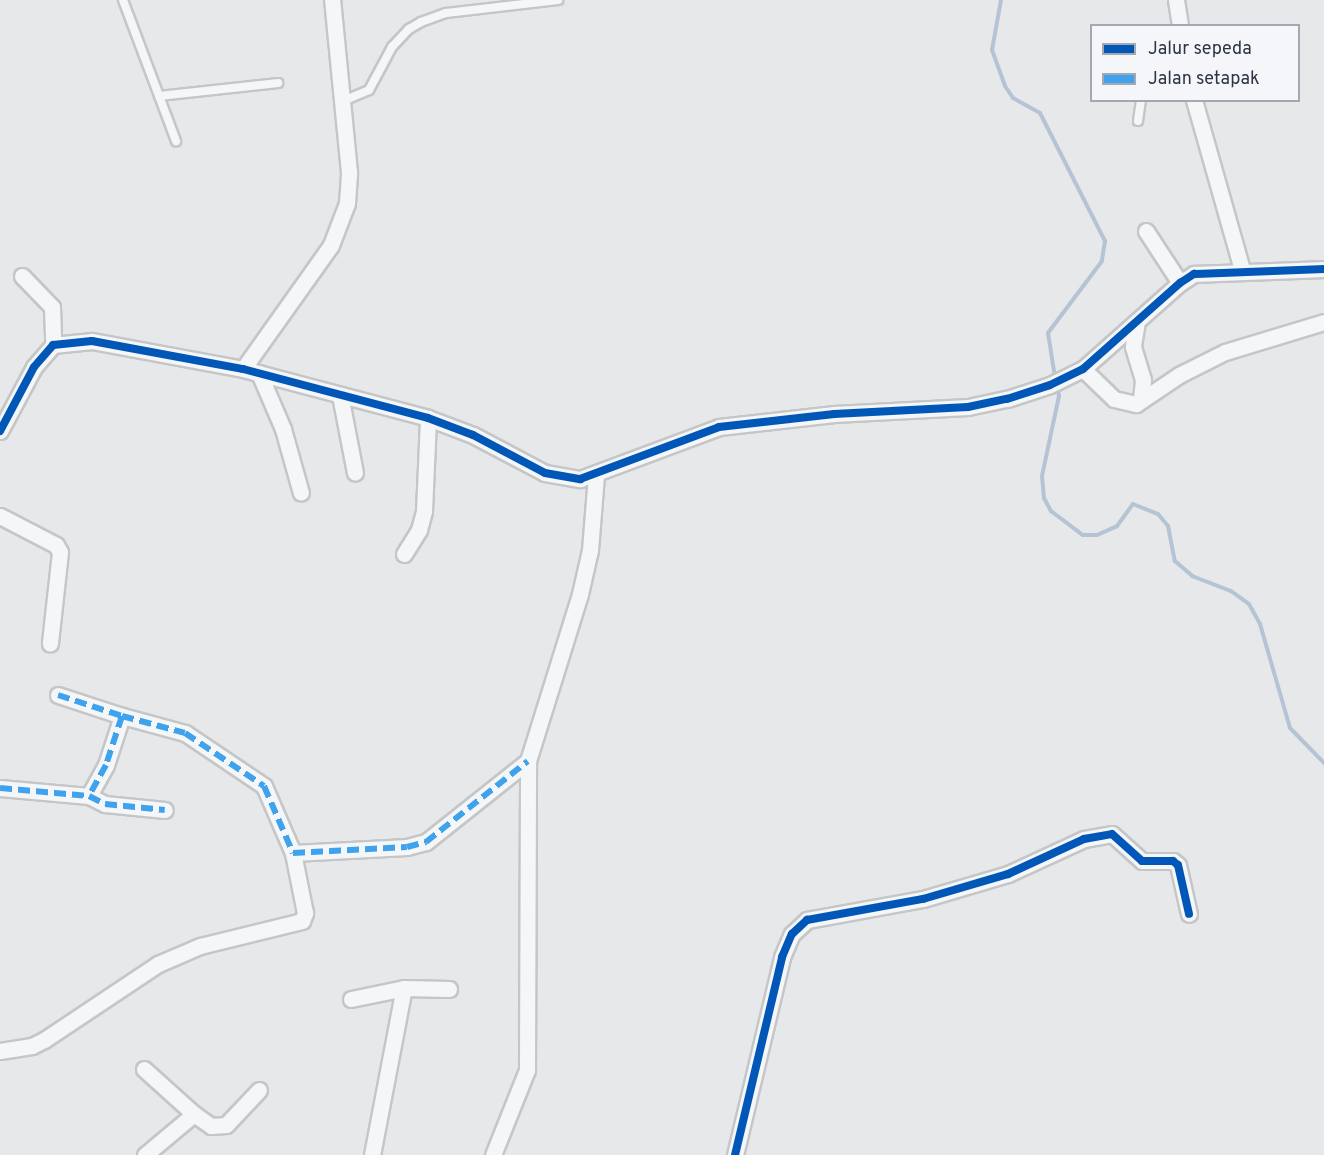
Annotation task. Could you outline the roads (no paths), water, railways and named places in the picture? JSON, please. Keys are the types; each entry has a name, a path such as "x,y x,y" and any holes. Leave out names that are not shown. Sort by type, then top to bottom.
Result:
{"street":[{"path":"243,369 331,245 343,219 350,172 332,0"},
{"path":"1176,0 1180,24"},
{"path":"1195,102 1242,270"},
{"path":"1146,231 1180,283"},
{"path":"53,345 92,341 259,373 428,417 473,435 545,473 571,478 596,476 677,439 718,427 834,414 968,407 1050,386 1076,373 1180,283 1194,274 1242,270 1324,269"},
{"path":"0,430 34,367 53,345 52,307 22,276"},
{"path":"1137,321 1133,347 1143,380 1141,400"},
{"path":"1076,373 1114,399 1128,405 1141,400 1225,352 1324,322"},
{"path":"259,373 283,429 301,493"},
{"path":"340,395 355,473"},
{"path":"404,554 419,530 424,511 428,417"},
{"path":"493,1155 528,1070 528,761 580,594 590,550 596,476"},
{"path":"0,516 56,545 60,552 50,643"},
{"path":"0,1051 32,1046 44,1040 158,964 200,946 302,921 305,913 294,853 264,786 185,733 58,695"},
{"path":"89,796 115,744 122,716"},
{"path":"294,853 407,847 426,842 528,761"},
{"path":"0,788 89,796 105,804 165,810"},
{"path":"735,1155 782,957 792,934 807,920 923,899 1008,874 1084,839 1104,834 1122,840 1142,861 1173,861 1178,865 1189,914"},
{"path":"351,999 404,988 449,989"},
{"path":"372,1155 404,988"},
{"path":"144,1069 194,1114 211,1126 226,1125 259,1090"},
{"path":"146,1155 194,1114"}],"lane":[{"path":"123,0 176,141"},
{"path":"342,101 369,90 392,47 409,28 420,22 446,13 558,0"},
{"path":"159,96 278,83"},
{"path":"1138,121 1141,102"}],"waterway":[{"path":"1001,0 992,50 1005,86 1013,98 1040,113 1105,241 1102,261 1048,333 1055,377"},
{"path":"1057,387 1059,396 1042,476 1044,498 1051,511 1083,535 1097,535 1117,526 1133,504 1158,514 1168,526 1175,561 1192,576 1231,591 1249,604 1260,624 1290,728 1324,763"}]}
